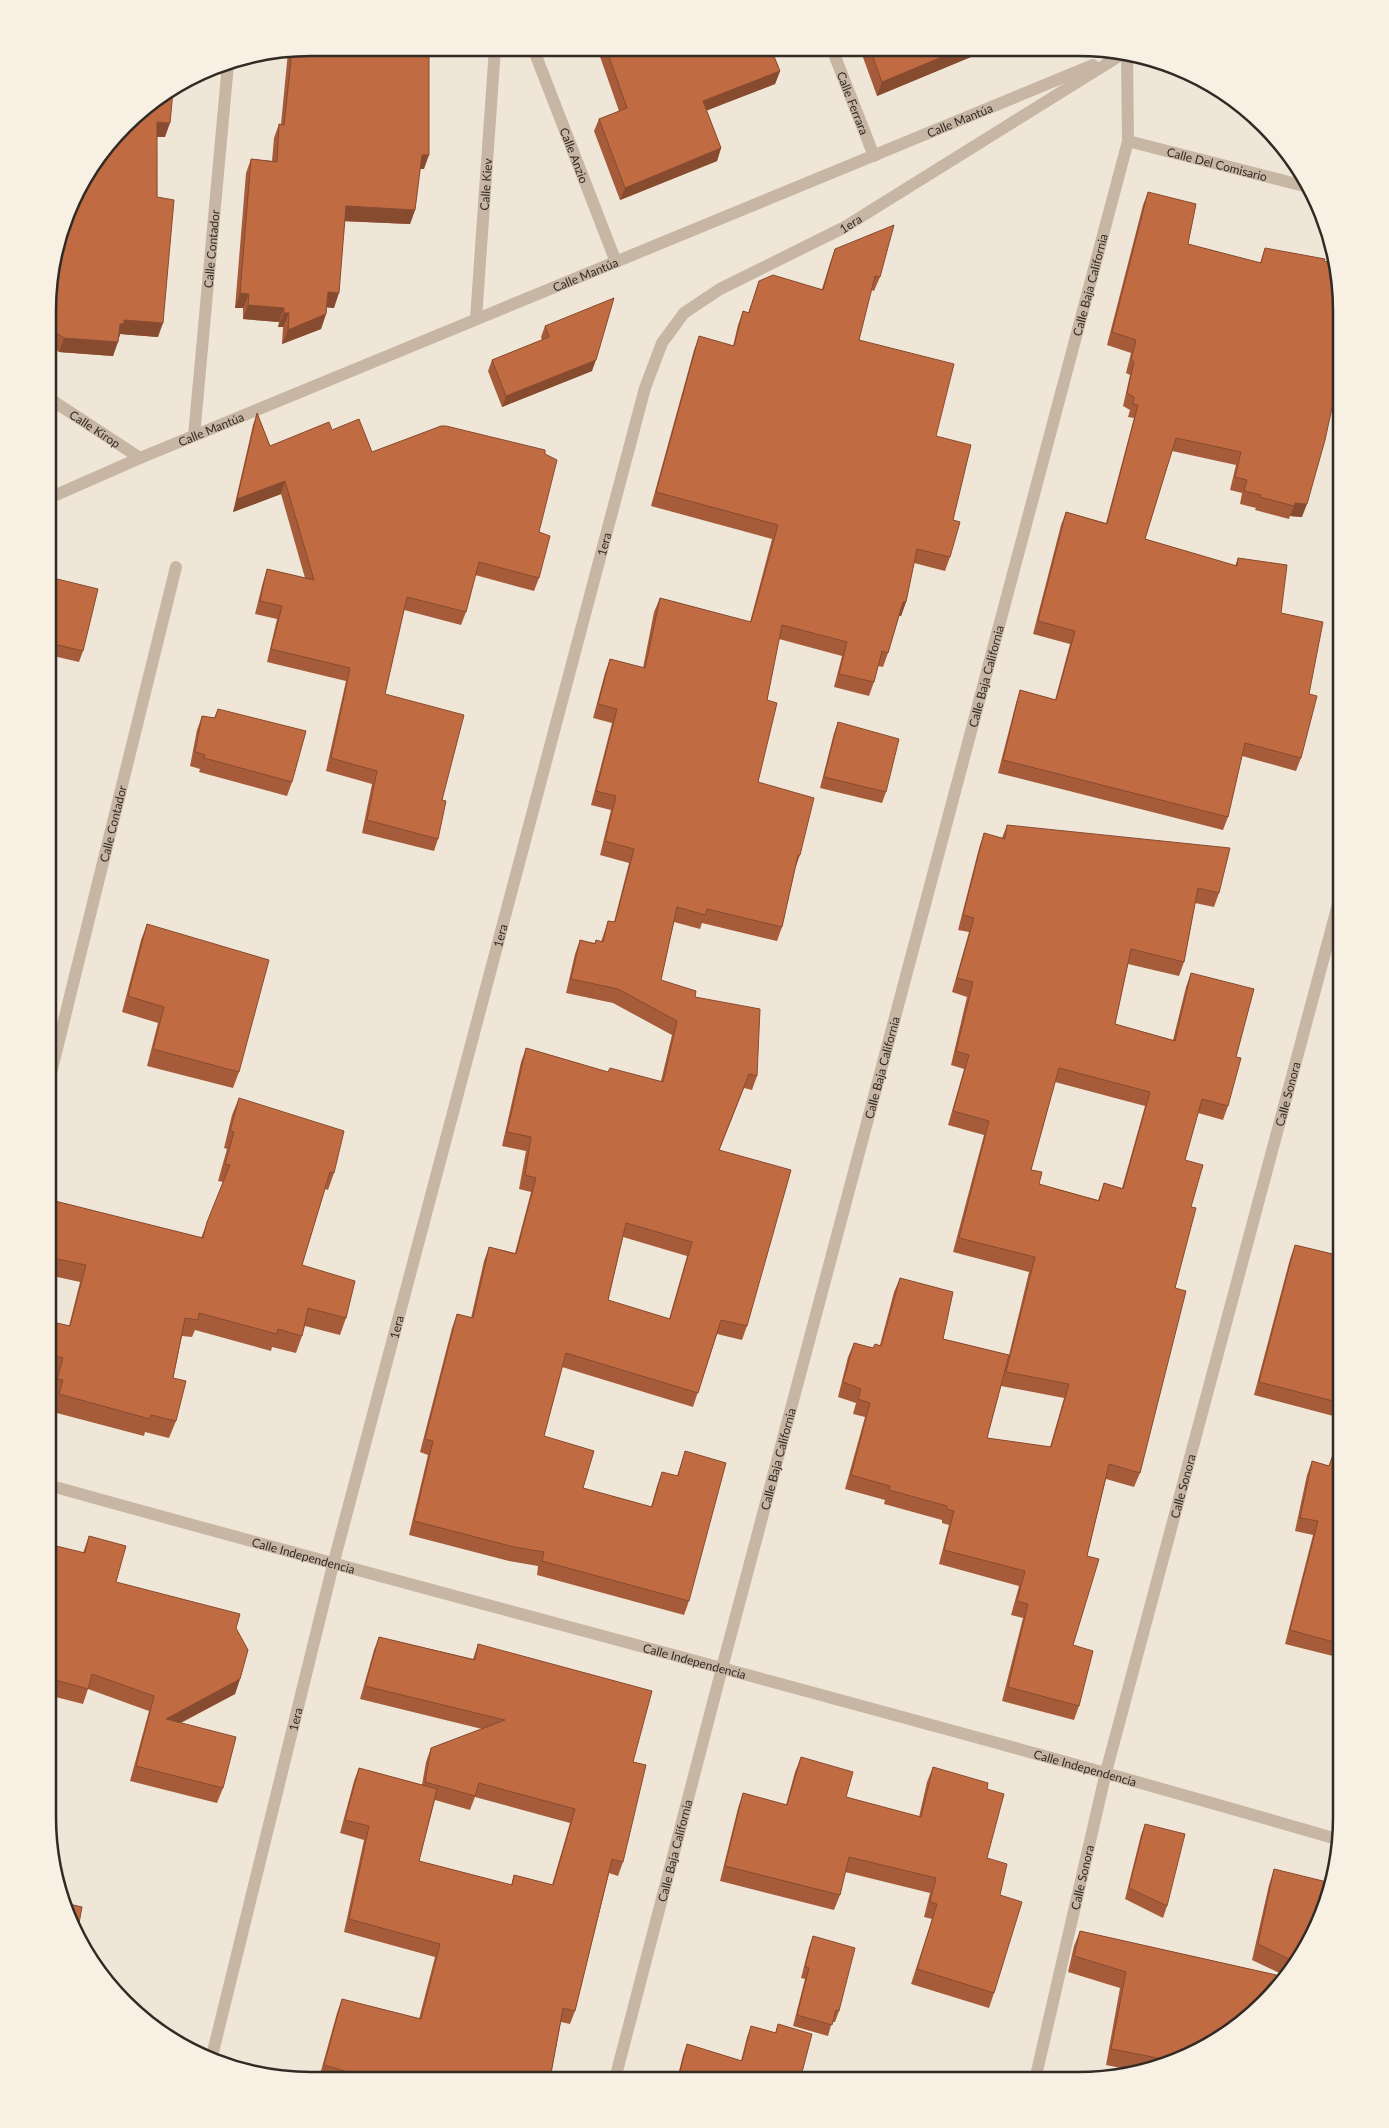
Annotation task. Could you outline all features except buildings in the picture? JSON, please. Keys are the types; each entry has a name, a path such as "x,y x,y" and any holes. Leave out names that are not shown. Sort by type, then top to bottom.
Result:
{"street":[{"name":"Calle Kiev","path":"476,319 494,56"},
{"name":"Calle Anzio","path":"536,56 616,262"},
{"name":"Calle Ferrara","path":"835,56 874,156"},
{"name":"Calle Mantúa","path":"56,495 140,458 1112,58"},
{"name":"1era","path":"212,2051 333,1565 645,388 662,343 684,313 720,289 843,228 1115,59"},
{"name":"Calle Baja California","path":"617,2072 722,1668 1128,140 1124,61"},
{"name":"Calle Contador","path":"194,436 227,71"},
{"name":"Calle Del Comisario","path":"1128,140 1299,185"},
{"name":"Calle Kirop","path":"56,404 140,458"},
{"name":"Calle Contador","path":"56,1053 176,567"},
{"name":"Calle Sonora","path":"1037,2072 1106,1772 1333,923"},
{"name":"Calle Independencia","path":"56,1487 333,1565 1106,1772 1332,1838"}]}
